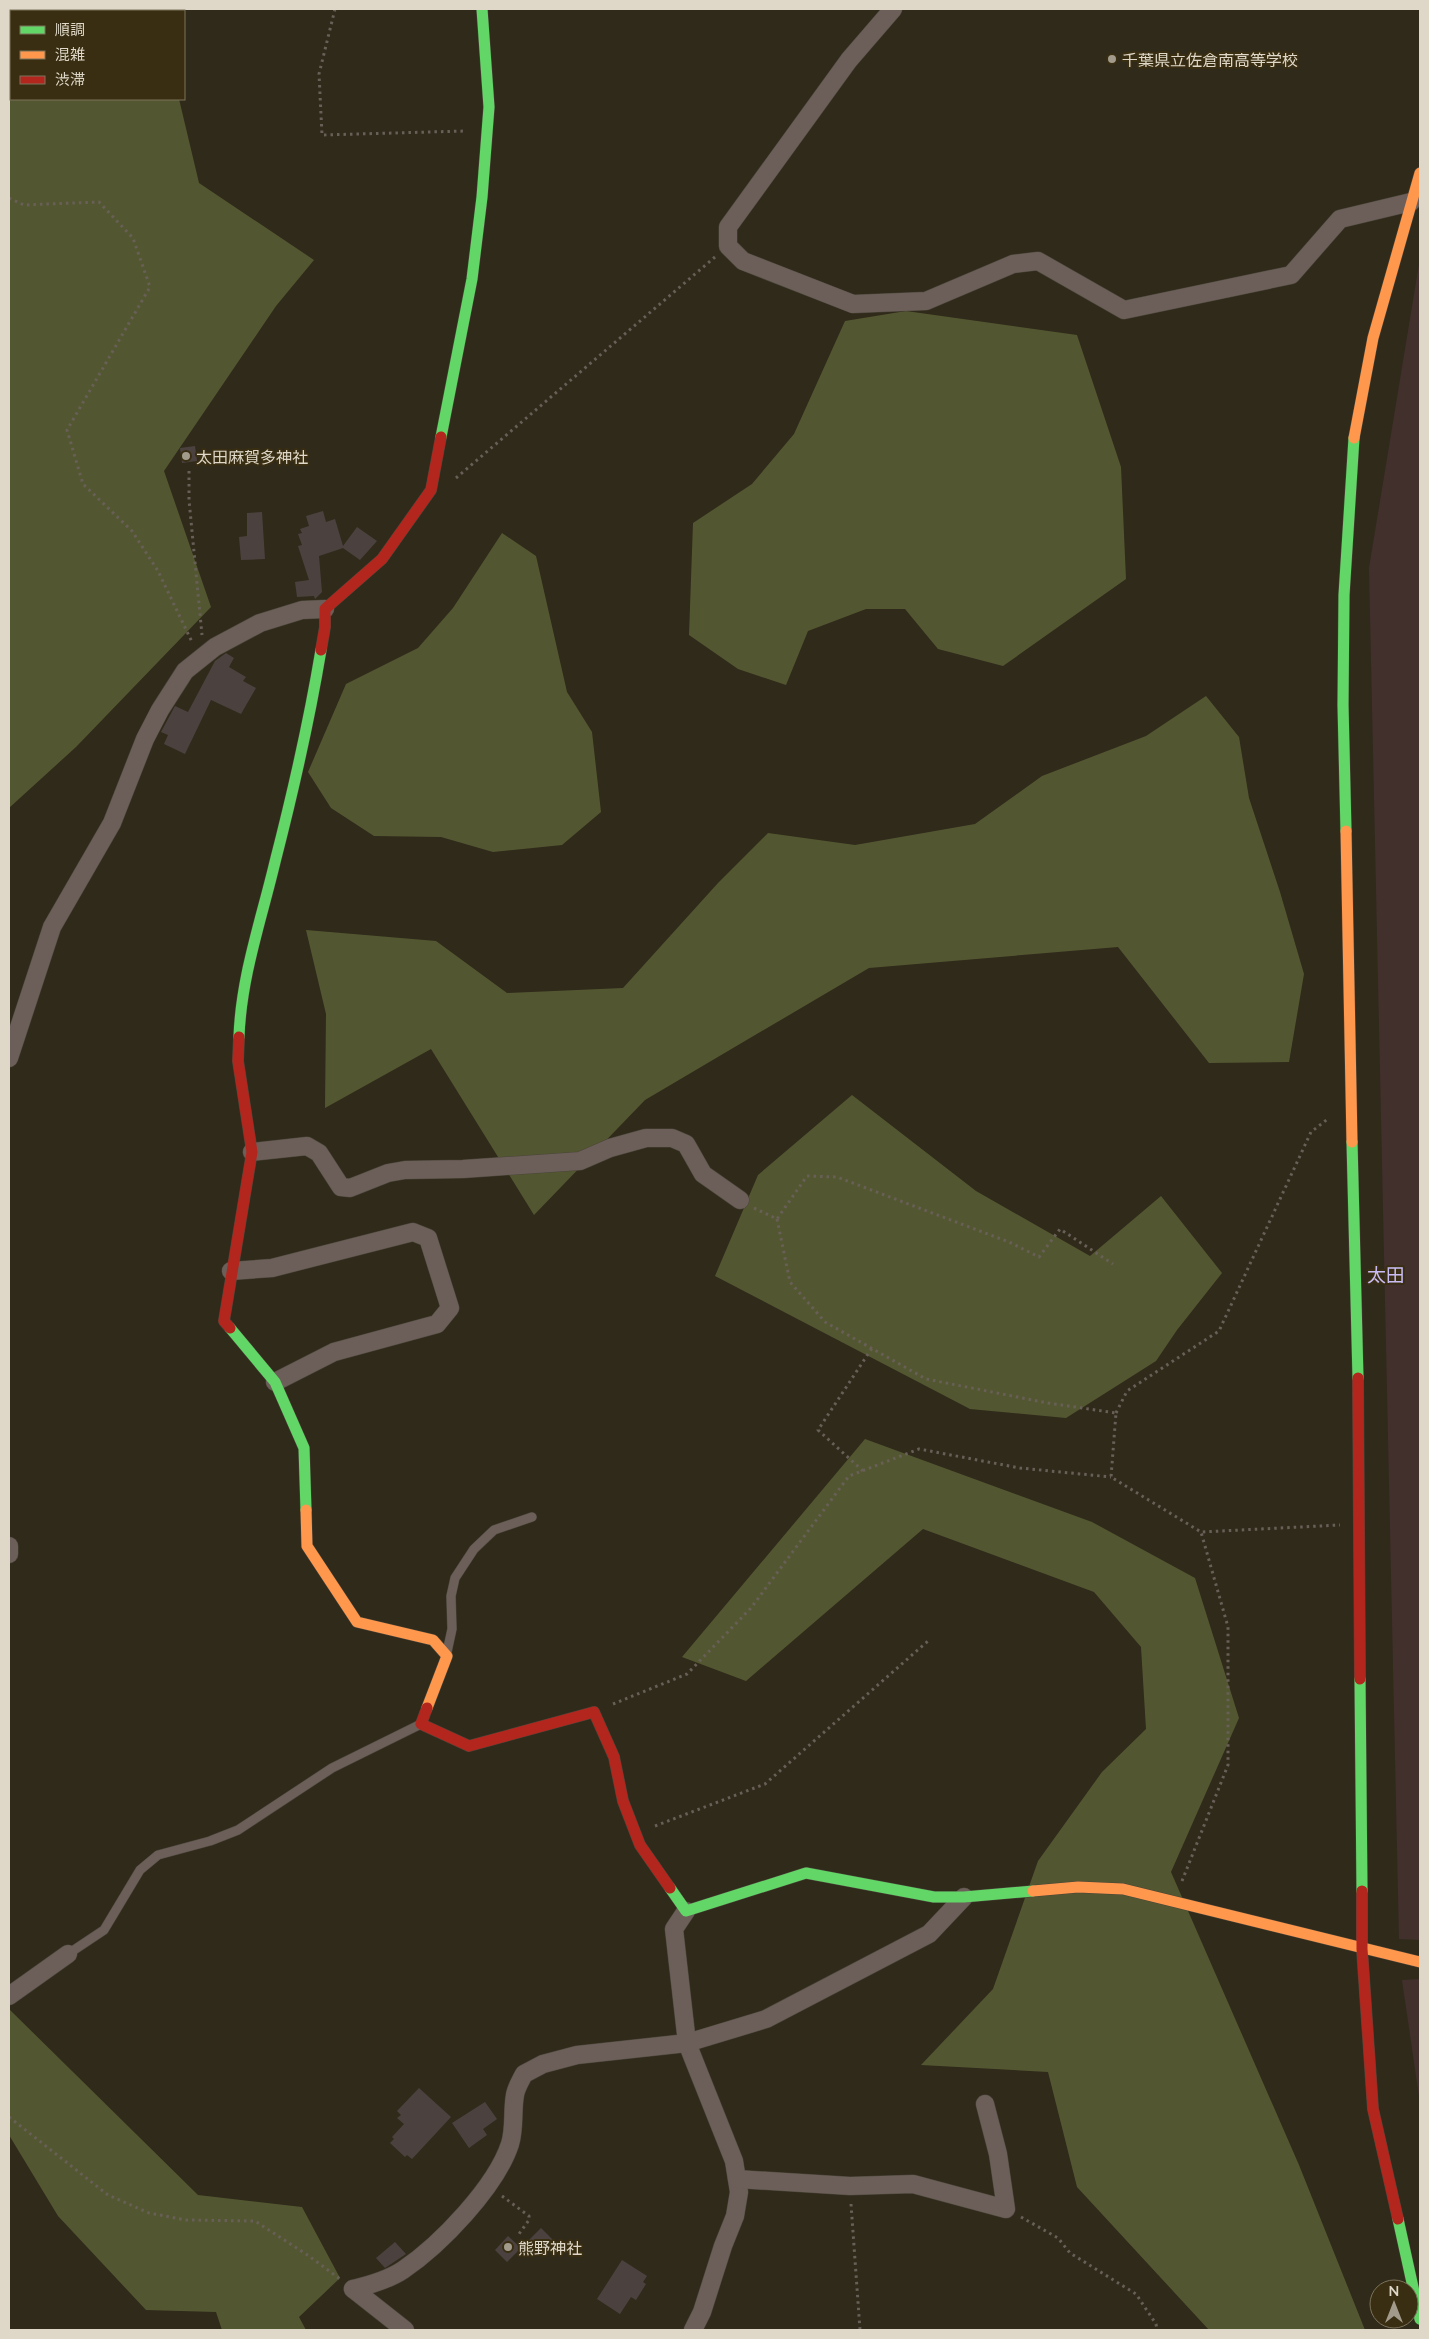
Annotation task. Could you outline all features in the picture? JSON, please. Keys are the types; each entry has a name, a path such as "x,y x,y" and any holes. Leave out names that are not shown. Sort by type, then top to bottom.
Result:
{"street":[{"path":"9,1058 52,927 112,824 145,739 160,710 185,672 215,647 260,623 302,610 325,609 382,558 431,490 472,280 488,130 488,77 482,9"},
{"path":"893,9 849,60 728,226 728,246 743,261 853,304 926,301 1013,264 1038,261 1124,310 1292,275 1340,218 1411,202"},
{"path":"1420,173 1373,338 1352,450 1344,595 1343,705 1360,1524 1362,1949 1373,2109 1420,2319"},
{"path":"325,609 325,627 310,715 276,863 248,965 240,1010 238,1061 252,1152 224,1321 275,1382 304,1448 307,1546 357,1622 433,1640 447,1656 421,1724 468,1746 594,1712 614,1757 623,1801 640,1846 686,1911"},
{"path":"252,1152 307,1146 319,1153 341,1187 350,1188 405,1170 463,1169 580,1161 610,1148 646,1138 672,1138 686,1144 703,1174 740,1200"},
{"path":"232,1271 272,1268 413,1232 428,1238 450,1308 437,1324 334,1352 275,1382"},
{"path":"9,1546 9,1554"},
{"path":"693,2330 702,2312 723,2246 736,2216 739,2192 734,2161 687,2043 674,1929 686,1911 806,1873 934,1897 964,1897 1078,1887 1123,1889 1420,1962"},
{"path":"353,2289 374,2284 402,2271 436,2243 489,2187 510,2144 515,2119 515,2093 524,2074 543,2064 577,2055 687,2043 766,2019 929,1934 964,1897"},
{"path":"9,1996 68,1954"},
{"path":"737,2179 850,2186 913,2184 1006,2208 998,2154 984,2104"},
{"path":"353,2289 405,2330"}],"lane":[{"path":"447,1656 452,1629 451,1596 455,1578 474,1549 494,1530 532,1517"},
{"path":"68,1954 104,1930 140,1870 158,1855 210,1841 238,1830 332,1768 421,1724"}],"path":[{"path":"335,9 319,74 322,135 488,130"},
{"path":"9,198 24,205 99,202 133,238 150,287 67,430 83,484 132,531 158,571 202,657"},
{"path":"431,490 448,485 728,246"},
{"path":"189,471 189,500 202,657"},
{"path":"1111,1477 1116,1413 1127,1391 1219,1331 1311,1132 1351,1101"},
{"path":"1112,1264 1060,1229 1039,1257 1009,1242 837,1177 807,1176 777,1219 790,1282 826,1322 926,1379 1048,1403 1116,1413"},
{"path":"740,1200 777,1219"},
{"path":"863,1471 818,1430 872,1348"},
{"path":"594,1712 686,1674 751,1608 849,1476 919,1449 1020,1468 1111,1477 1201,1532 1360,1524"},
{"path":"1174,1902 1228,1765 1228,1627 1201,1532"},
{"path":"636,1834 765,1784 928,1641"},
{"path":"9,2116 108,2195 148,2213 186,2220 254,2221 309,2256 353,2289"},
{"path":"850,2186 860,2330"},
{"path":"489,2187 529,2216 529,2220 519,2234"},
{"path":"1006,2208 1058,2238 1070,2253 1136,2294 1156,2324 1157,2330"}],"shaded area":[{"path":"1420,258 1420,1940 1399,1939 1369,568"},
{"path":"1420,1979 1420,2103 1402,1980"}],"green space":[{"path":"9,9 166,9 10,10 10,100 179,100 199,183 314,260 276,306 164,471 211,607 76,747 9,808"},
{"path":"906,311 1077,335 1121,467 1126,579 1003,666 938,649 905,609 866,609 808,631 786,685 738,669 689,635 693,523 752,484 794,434 845,321"},
{"path":"502,533 536,556 567,692 592,732 601,812 562,845 493,852 441,837 374,836 331,808 308,772 346,684 418,648 453,608"},
{"path":"1206,696 1239,737 1249,798 1280,892 1304,974 1289,1062 1209,1063 1118,947 869,968 645,1100 534,1215 431,1049 325,1108 326,1014 306,930 436,941 507,993 623,988 718,883 768,833 855,845 975,824 1042,776 1146,736"},
{"path":"852,1095 976,1191 1090,1256 1161,1196 1222,1273 1177,1330 1156,1361 1066,1418 970,1409 715,1276 758,1175"},
{"path":"865,1439 1092,1522 1195,1578 1239,1718 1171,1872 1299,2165 1365,2330 1209,2330 1077,2187 1048,2072 921,2065 993,1989 1038,1861 1102,1772 1146,1729 1141,1647 1094,1592 923,1529 746,1681 682,1657"},
{"path":"9,2009 198,2195 302,2207 340,2278 299,2317 306,2330 222,2330 216,2312 146,2310 58,2216 9,2135"}],"building":[{"path":"195,446 197,461 182,463 180,448"},
{"path":"323,511 326,522 335,519 343,546 357,527 377,541 360,560 343,548 319,556 322,592 315,599 314,596 297,597 295,582 309,580 298,546 302,545 298,534 302,533 300,529 309,526 306,516"},
{"path":"262,512 265,559 241,560 239,537 247,536 247,513"},
{"path":"226,653 234,658 229,667 246,677 243,681 256,688 241,714 211,700 185,754 164,744 168,735 161,732 175,706 188,712 215,661"},
{"path":"419,2088 451,2117 412,2159 407,2155 405,2157 390,2143 394,2139 392,2137 404,2124 397,2118 401,2115 397,2111"},
{"path":"485,2102 497,2119 483,2129 487,2135 469,2148 452,2123"},
{"path":"541,2228 553,2240 538,2254 526,2243"},
{"path":"508,2236 521,2248 507,2262 495,2250"},
{"path":"395,2242 406,2254 385,2268 376,2258"},
{"path":"622,2260 647,2276 643,2282 646,2284 636,2300 631,2297 620,2314 597,2299"}],"traffic: fast":[{"path":"441,437 472,279 482,197 489,107 482,9"},
{"path":"1346,831 1343,705 1344,595 1354,438"},
{"path":"239,1037 248,971 294,783 321,650"},
{"path":"1352,1142 1358,1378"},
{"path":"230,1328 275,1382 304,1448 306,1510"},
{"path":"1360,1679 1362,1891"},
{"path":"670,1888 686,1911 806,1873 934,1897 964,1897 1033,1891"},
{"path":"1398,2219 1420,2319"}],"traffic: slow":[{"path":"1354,438 1373,338 1420,173"},
{"path":"1346,831 1352,1142"},
{"path":"306,1510 307,1546 357,1622 433,1640 447,1656 427,1708"},
{"path":"1033,1891 1078,1887 1123,1889 1420,1962"}],"traffic: jam":[{"path":"321,650 325,627 325,609 382,559 431,490 441,437"},
{"path":"230,1328 224,1321 252,1152 238,1061 239,1037"},
{"path":"1358,1378 1360,1679"},
{"path":"427,1708 421,1724 469,1746 594,1712 614,1757 623,1801 640,1845 670,1888"},
{"path":"1362,1891 1362,1949 1373,2109 1398,2219"}],"place":[{"name":"千葉県立佐倉南高等学校","path":"1112,59"},
{"name":"太田麻賀多神社","path":"186,456"},
{"name":"熊野神社","path":"508,2247"}],"district":[{"name":"太田","path":"1386,1274"}]}
